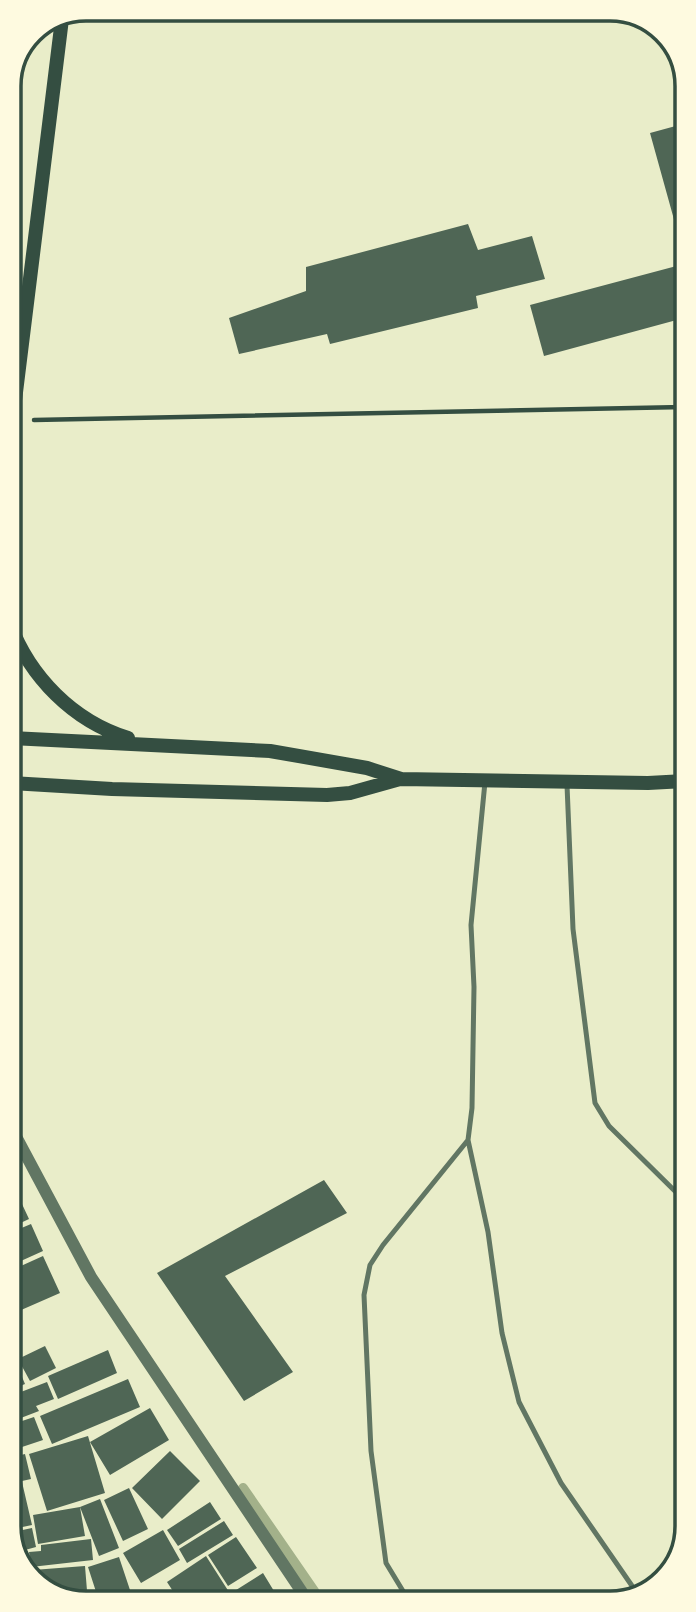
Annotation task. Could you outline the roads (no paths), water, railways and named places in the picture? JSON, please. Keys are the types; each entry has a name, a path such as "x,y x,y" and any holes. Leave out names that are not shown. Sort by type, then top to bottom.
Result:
{"main road":[{"path":"21,341 61,26"},
{"path":"21,648 42,680 64,702 89,721 146,743"},
{"path":"21,738 146,743 280,753 367,768 401,779 675,781"},
{"path":"21,784 112,789 327,794 350,793 401,779"}],"street":[{"path":"21,1146 92,1277 301,1591"}],"lane":[{"path":"485,781 471,925 473,1041 472,1108 468,1140 488,1232 502,1333 519,1402 561,1483 633,1587"},
{"path":"567,781 573,929 595,1103 609,1126 675,1191"},
{"path":"403,1591 386,1563 371,1451 364,1295 370,1265 383,1245 468,1140"}],"waterway":[{"path":"243,1488 314,1591"}]}
